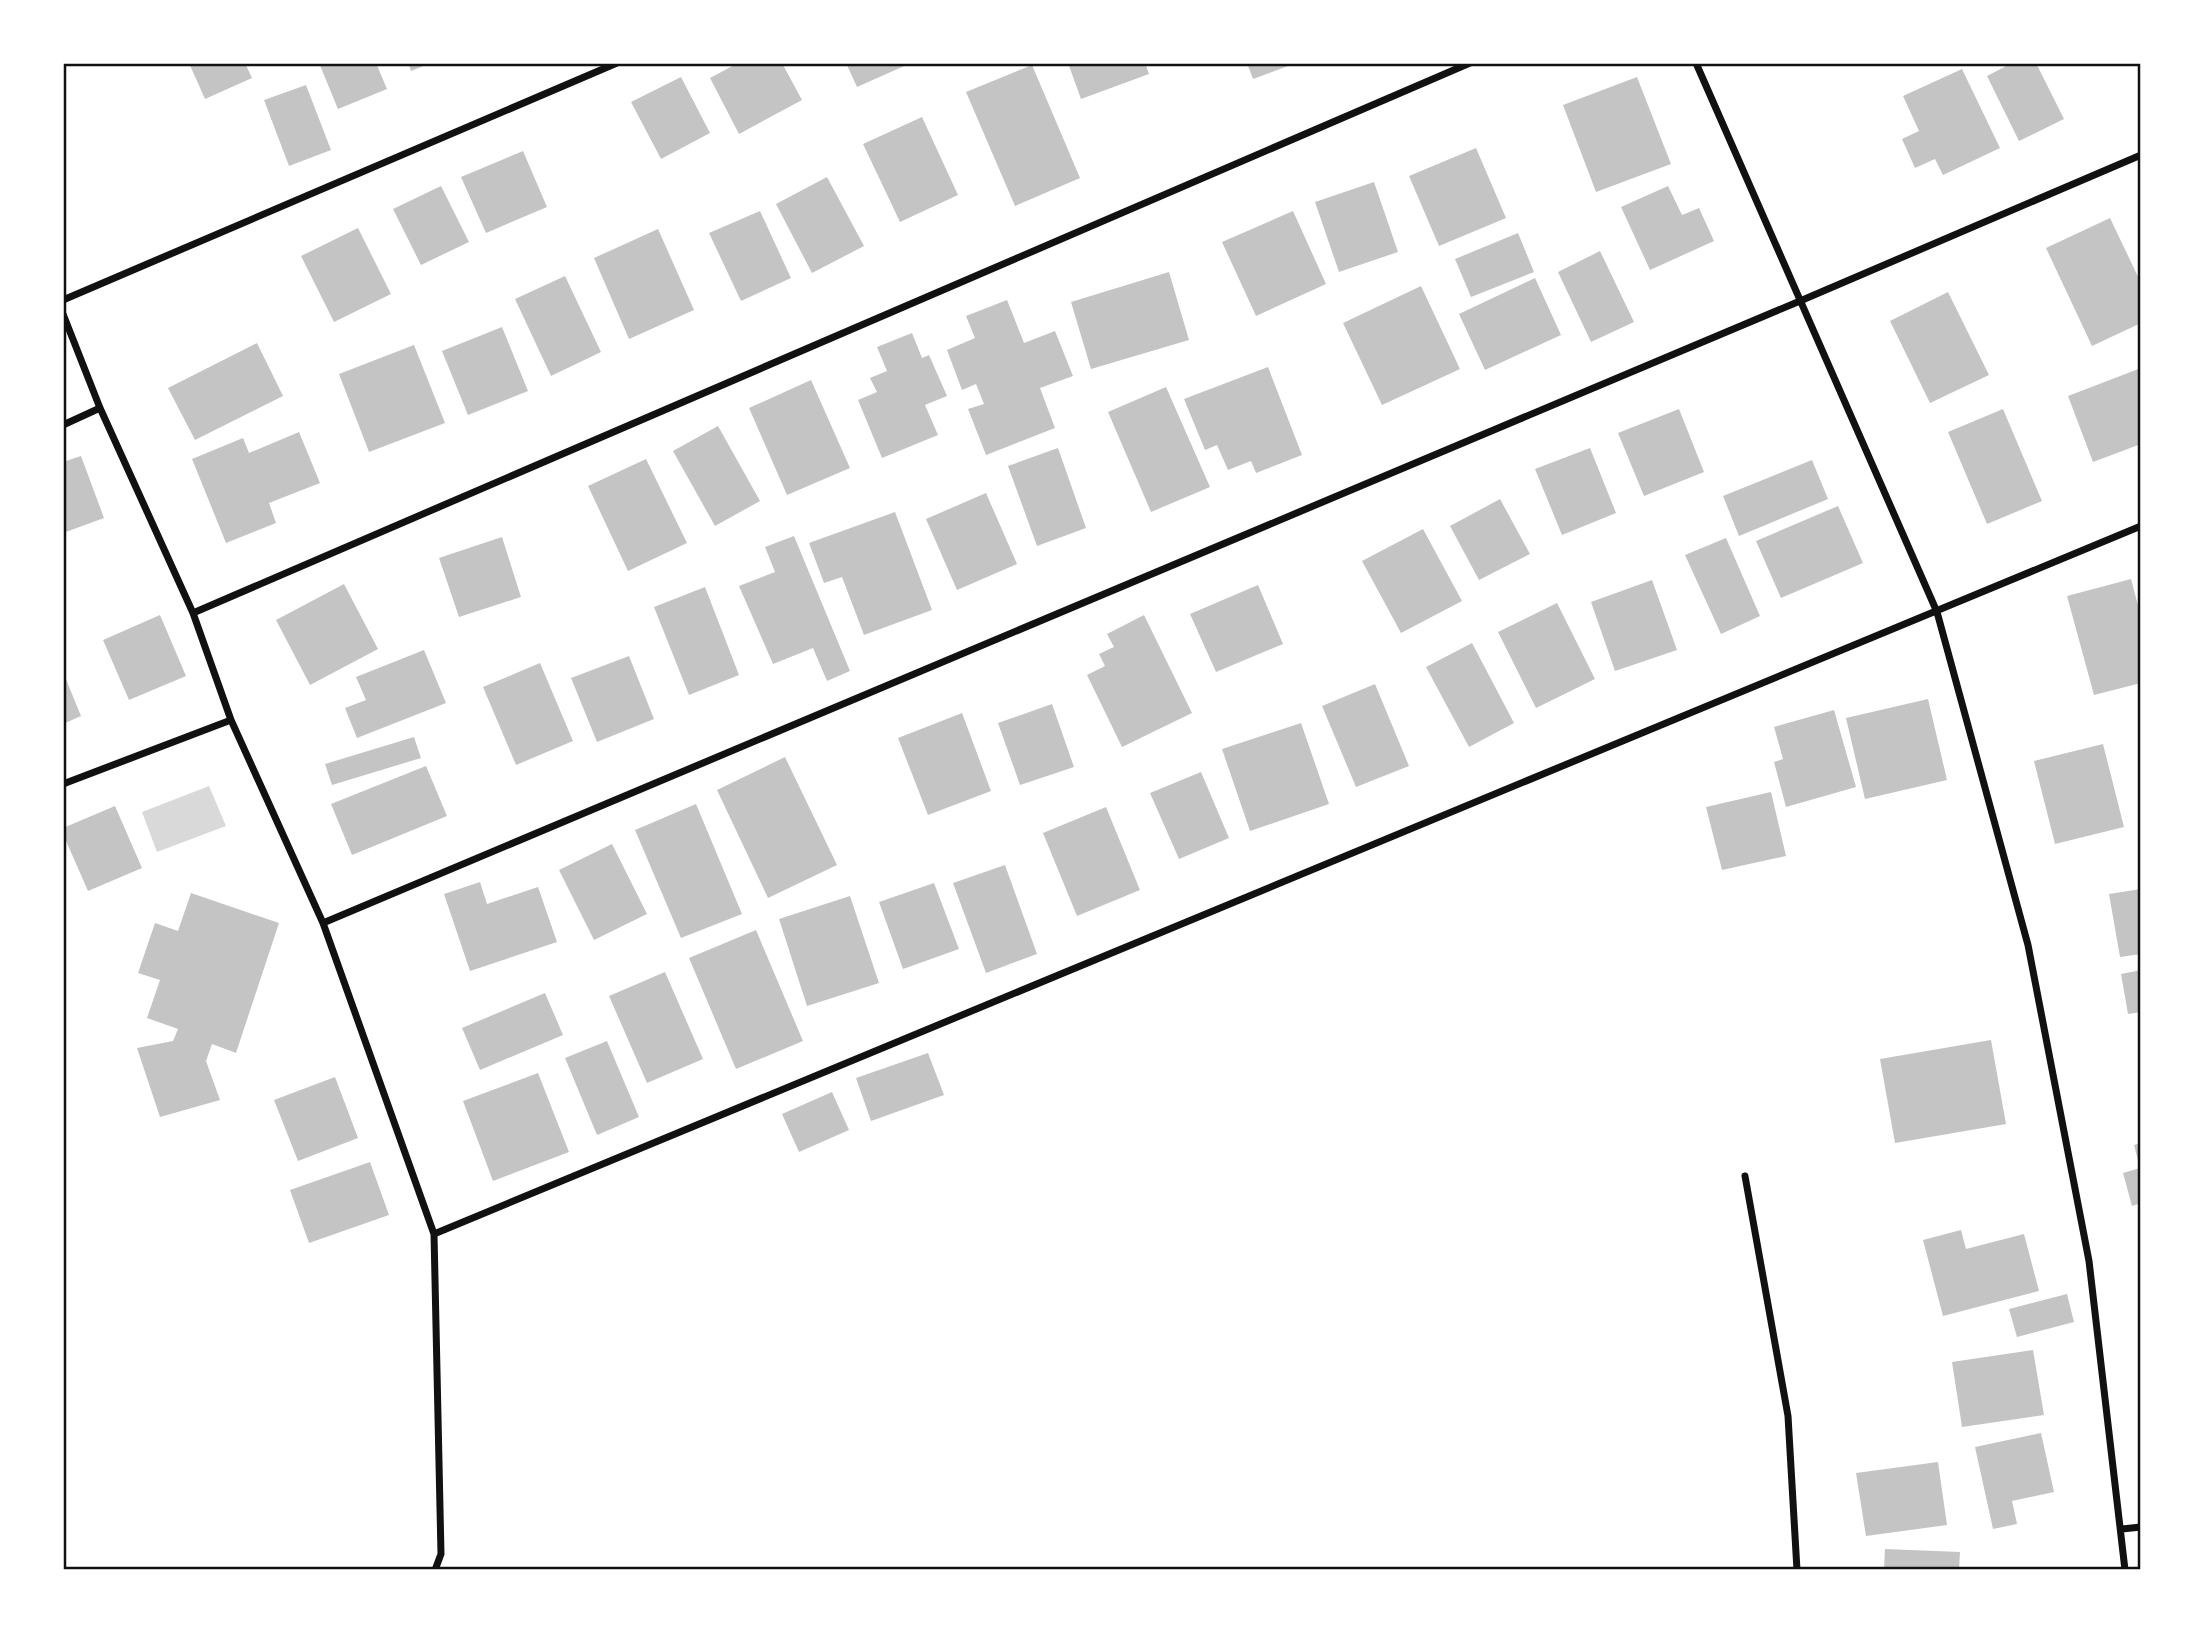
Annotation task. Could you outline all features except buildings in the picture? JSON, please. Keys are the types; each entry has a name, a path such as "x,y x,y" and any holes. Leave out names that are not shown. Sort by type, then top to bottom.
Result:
{"street":[{"path":"63,300 617,63"},
{"path":"193,613 1470,63"},
{"path":"1696,63 1937,612 2031,958 2090,1261 2125,1570"},
{"path":"323,923 2141,155"},
{"path":"63,314 100,408 193,613 231,720 323,923 433,1234 441,1553 435,1570"},
{"path":"63,425 100,408"},
{"path":"433,1234 2141,526"},
{"path":"63,784 231,720"},
{"path":"1745,1176 1788,1416 1797,1570"},
{"path":"2122,1529 2141,1527"}],"shaded area":[{"path":"209,786 226,826 157,852 142,812"}]}
